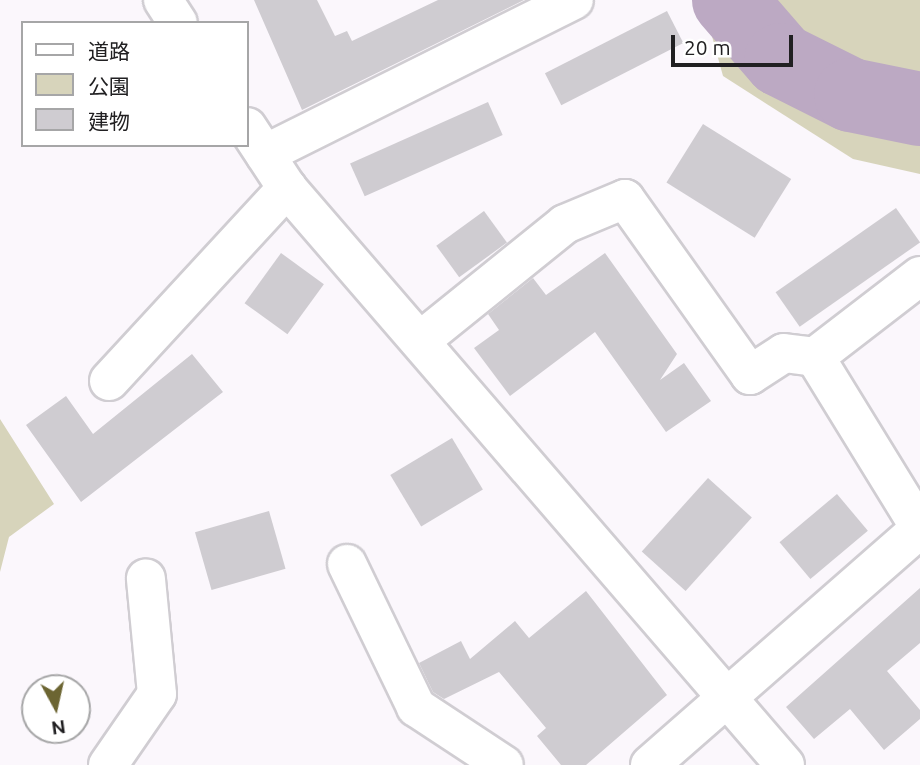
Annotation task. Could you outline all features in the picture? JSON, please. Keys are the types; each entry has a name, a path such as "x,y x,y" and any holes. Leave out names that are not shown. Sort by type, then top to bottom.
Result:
{"street":[{"path":"163,0 177,21"},
{"path":"574,0 256,141 287,188 785,765"},
{"path":"109,381 287,188"},
{"path":"420,341 565,224 625,199 750,375 784,353 815,357 920,276"},
{"path":"650,765 920,528 815,357"},
{"path":"347,564 416,707 504,765"},
{"path":"108,765 158,694 146,579"}],"green space":[{"path":"702,0 920,0 920,174 853,159 723,76"},
{"path":"0,419 54,504 9,537 0,572"}],"building":[{"path":"254,0 317,0 335,36 347,31 352,41 438,0 524,0 302,110"},
{"path":"667,11 683,43 561,105 545,73"},
{"path":"488,102 503,135 365,196 350,163"},
{"path":"703,124 791,179 755,238 666,183"},
{"path":"896,208 920,242 800,327 776,292"},
{"path":"484,211 507,243 459,277 436,246"},
{"path":"281,253 324,284 287,334 245,303"},
{"path":"605,253 677,354 660,380 684,363 711,401 666,432 595,332 510,396 474,348 499,330 488,314 533,278 546,295"},
{"path":"192,354 223,392 81,502 26,425 66,396 93,434"},
{"path":"452,438 483,489 421,527 390,475"},
{"path":"708,478 752,517 686,591 642,552"},
{"path":"837,494 868,531 810,579 780,542"},
{"path":"269,511 286,569 212,590 195,532"},
{"path":"920,588 920,643 887,671 920,710 920,719 884,750 850,709 814,739 786,707"},
{"path":"586,591 667,695 586,765 561,765 537,736 546,728 499,672 444,699 433,692 419,663 461,641 470,659 515,621 529,638"}],"waterway":[{"path":"729,0 781,60 851,95 920,109"}]}
